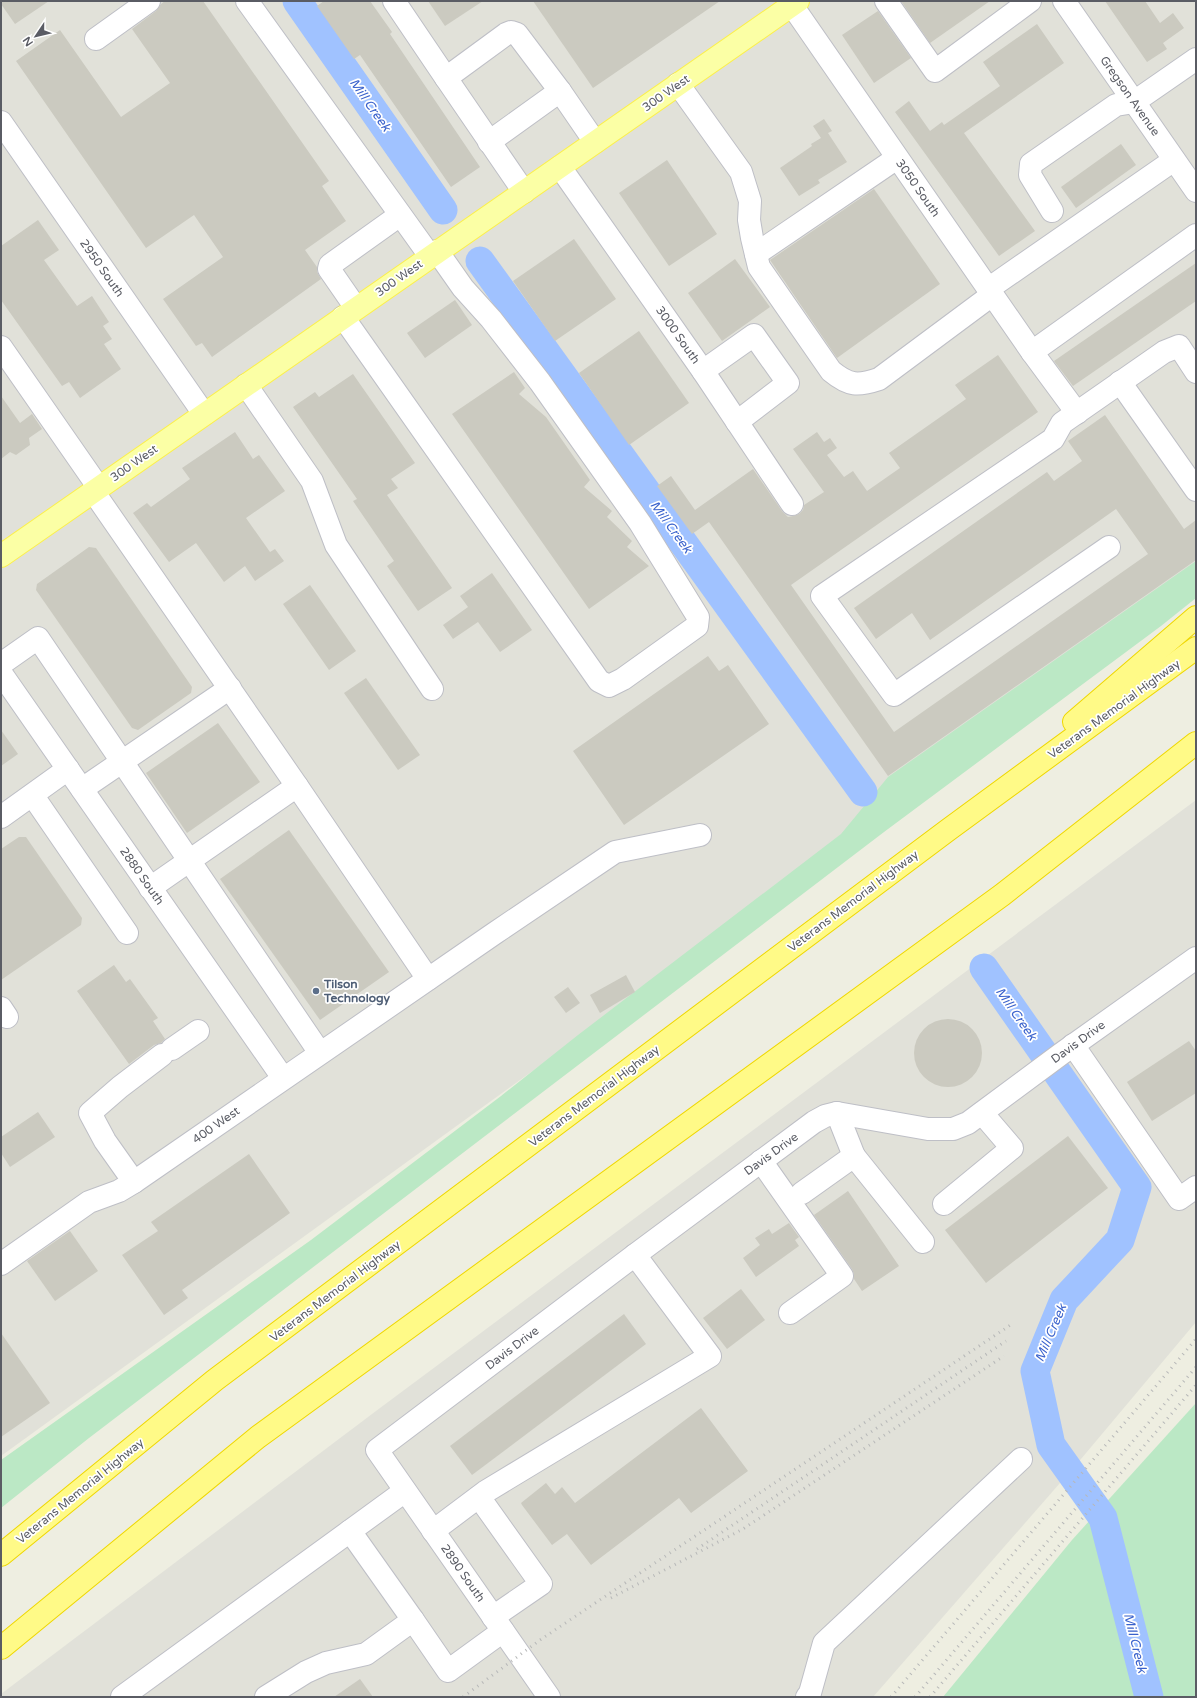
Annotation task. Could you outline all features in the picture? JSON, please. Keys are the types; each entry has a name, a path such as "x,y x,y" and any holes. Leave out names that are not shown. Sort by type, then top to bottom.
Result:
{"highway":[{"path":"948,830 1196,616"},
{"name":"Veterans Memorial Highway","path":"1,1555 215,1380 948,830 1196,648"},
{"path":"1002,895 1196,743"},
{"path":"1,1648 258,1437 1002,895 1196,756"}],"main road":[{"name":"300 West","path":"1,556 793,3"}],"street":[{"path":"96,39 149,1"},
{"path":"247,1 400,215 491,319 544,388 640,523 698,617 697,626 623,679 609,686 599,681 350,312 329,269 330,265 400,215"},
{"path":"394,1 524,192"},
{"path":"886,1 935,71 1030,1"},
{"name":"Gregson Avenue","path":"1064,1 1196,191"},
{"name":"3050 South","path":"793,3 897,158 1045,371 1077,413"},
{"path":"446,78 506,34 511,32 517,34 560,91 595,142"},
{"path":"1052,211 1030,175 1031,164 1116,105 1134,102 1196,59"},
{"path":"678,84 741,172 750,201 749,220 759,267 831,371 841,379 851,384 866,384 879,379 990,292 1174,160"},
{"path":"489,142 560,91"},
{"name":"2950 South","path":"1,122 204,414"},
{"path":"756,254 897,158"},
{"name":"3000 South","path":"560,167 703,371 792,504"},
{"path":"1032,352 1196,235"},
{"path":"703,371 754,335 788,383 737,422"},
{"path":"1109,547 894,695 822,596 1053,439 1062,423 1164,352 1178,346 1196,372"},
{"path":"1,347 428,979"},
{"path":"1120,382 1196,490"},
{"path":"246,385 312,481 336,545 432,689"},
{"path":"1,664 38,638 320,1053"},
{"name":"2880 South","path":"1,673 283,1078"},
{"path":"82,789 230,688"},
{"path":"1,817 33,796 68,769"},
{"path":"150,888 297,786"},
{"path":"33,796 127,933"},
{"name":"400 West","path":"1,1264 89,1202 118,1191 134,1182 283,1078 615,852 700,835"},
{"name":"Davis Drive","path":"377,1450 814,1122 825,1116 837,1113 928,1129 953,1129 968,1123 1196,958"},
{"path":"134,1182 105,1140 90,1114 120,1087 198,1030"},
{"path":"1067,1050 1179,1199 1196,1187"},
{"path":"837,1113 854,1156 924,1242"},
{"path":"944,1204 1012,1148 982,1113"},
{"path":"802,1192 854,1156"},
{"path":"761,1161 842,1276 790,1313"},
{"path":"433,1531 479,1497 710,1356 635,1255"},
{"name":"2890 South","path":"377,1450 549,1697"},
{"path":"807,1697 810,1692 824,1643 1021,1459"},
{"path":"122,1697 405,1491"},
{"path":"350,1531 448,1671 541,1584 479,1497"},
{"path":"266,1697 306,1672 326,1663 366,1654 413,1620"}],"shaded area":[{"path":"1,1 1196,1 1196,578 897,807 1,1456"},
{"path":"1196,800 1196,1322 1081,1459 873,1697 1,1697 1,1694 376,1411"}],"green space":[{"path":"1196,561 1196,598 1161,626 884,832 89,1438 1,1508 1,1460 311,1240 501,1096 578,1035 841,834 888,777"},
{"path":"1196,1403 1196,1697 943,1697 1072,1540"}],"building":[{"path":"1,1 49,1 15,24 1,4"},
{"path":"165,1 203,1 329,181 322,186 346,221 305,250 317,267 317,272 321,279 212,357 202,343 196,346 163,299 223,257 194,215 146,248 16,61 60,30 121,117 170,83 132,29 156,11"},
{"path":"324,1 370,1 392,32 390,34 480,167 451,187 360,55 354,59 317,6"},
{"path":"428,1 483,1 445,26"},
{"path":"533,1 720,1 593,88"},
{"path":"901,1 990,1 930,43"},
{"path":"1105,1 1145,1 1160,23 1173,13 1184,28 1163,43 1167,49 1147,62"},
{"path":"878,11 911,58 874,83 842,35"},
{"path":"1037,24 1064,63 964,133 1035,231 999,256 895,112 909,101 930,131 942,122 944,125 1000,86 983,62"},
{"path":"824,119 832,131 828,133 847,162 818,180 820,183 799,196 780,168 821,138 813,126"},
{"path":"1121,144 1136,165 1076,208 1061,187"},
{"path":"667,160 717,234 669,266 619,193"},
{"path":"874,189 940,284 837,358 770,260"},
{"path":"38,220 59,250 44,260 77,306 92,296 109,322 103,326 112,339 104,344 121,369 80,398 69,382 62,386 1,300 1,246"},
{"path":"574,239 616,299 555,341 513,281"},
{"path":"735,259 770,307 722,341 688,293"},
{"path":"1196,263 1196,301 1073,386 1054,361"},
{"path":"455,300 472,325 425,358 407,333"},
{"path":"639,331 689,403 629,445 579,373"},
{"path":"998,355 1038,412 791,585 894,732 1148,554 1116,509 930,640 912,613 876,639 854,608 1047,472 1054,481 1082,461 1068,441 1105,415 1184,529 1196,520 1196,560 888,776 709,522 692,534 657,486 671,476 695,510 753,469 782,511 788,517 799,514 803,510 804,505 824,492 793,449 817,432 824,442 830,438 837,448 827,455 844,477 853,471 867,491 900,468 889,453 966,399 955,385"},
{"path":"514,372 525,388 519,394 546,417 590,480 584,487 612,511 607,517 632,541 627,547 649,566 589,609 452,414"},
{"path":"353,374 415,463 391,479 398,488 387,495 452,588 418,611 387,566 394,561 353,501 357,499 293,407 315,392 319,397"},
{"path":"1,396 20,423 32,414 42,429 29,438 30,445 16,455 10,452 1,459"},
{"path":"235,432 253,459 259,455 285,491 246,518 270,552 275,549 284,561 255,581 245,566 224,582 196,543 169,562 133,513 147,503 151,507 190,479 182,468"},
{"path":"89,547 96,548 192,687 191,693 138,730 132,728 36,590 37,584"},
{"path":"492,573 532,630 500,652 478,622 453,639 443,625 468,607 460,596"},
{"path":"310,585 356,651 329,670 283,604"},
{"path":"708,656 719,671 728,665 769,724 624,825 573,751"},
{"path":"366,678 420,755 398,770 344,693"},
{"path":"218,723 260,782 187,833 146,773"},
{"path":"1,730 18,754 1,766"},
{"path":"289,830 389,972 320,1020 220,879"},
{"path":"19,837 26,837 82,918 81,925 1,980 1,849"},
{"path":"114,965 126,982 130,979 158,1018 153,1021 165,1039 161,1043 154,1045 129,1064 77,991"},
{"path":"626,975 635,992 600,1013 590,995"},
{"path":"568,987 580,1003 566,1013 554,997"},
{"path":"948,1019 961,1022 972,1029 979,1040 982,1053 979,1066 972,1077 961,1084 948,1087 935,1084 924,1077 917,1066 914,1053 917,1040 924,1029 935,1022"},
{"path":"1189,1041 1196,1051 1196,1093 1152,1121 1127,1082"},
{"path":"38,1112 55,1137 10,1167 1,1153 1,1137"},
{"path":"1068,1136 1108,1188 986,1283 945,1230"},
{"path":"249,1154 290,1213 182,1290 188,1298 164,1315 122,1255 158,1231 151,1222"},
{"path":"848,1191 899,1266 862,1291 854,1279 852,1269 814,1215"},
{"path":"789,1223 799,1237 795,1240 799,1246 756,1277 743,1258 760,1245 755,1238 769,1229 772,1234"},
{"path":"70,1231 98,1271 55,1301 27,1261"},
{"path":"741,1289 765,1320 727,1349 703,1318"},
{"path":"624,1314 646,1344 472,1475 450,1446"},
{"path":"1,1333 50,1403 1,1437"},
{"path":"701,1408 748,1471 691,1513 679,1498 591,1565 567,1534 552,1545 522,1505 521,1503 546,1483 555,1494 562,1487 575,1503"},
{"path":"360,1679 373,1697 334,1697"}],"waterway":[{"name":"Mill Creek","path":"297,1 443,210"},
{"name":"Mill Creek","path":"480,261 863,792"},
{"name":"Mill Creek","path":"984,968 1137,1187 1120,1240 1064,1300 1035,1371 1051,1445 1103,1518 1149,1697"}],"railway":[{"path":"463,1697 540,1640 1012,1324"},
{"path":"891,1697 1196,1339"},
{"path":"697,1549 1006,1341"},
{"path":"611,1598 743,1529 1004,1356"},
{"path":"915,1697 1196,1367"},
{"path":"930,1697 1196,1385"}],"place":[{"name":"Tilson Technology","path":"316,991"}]}
